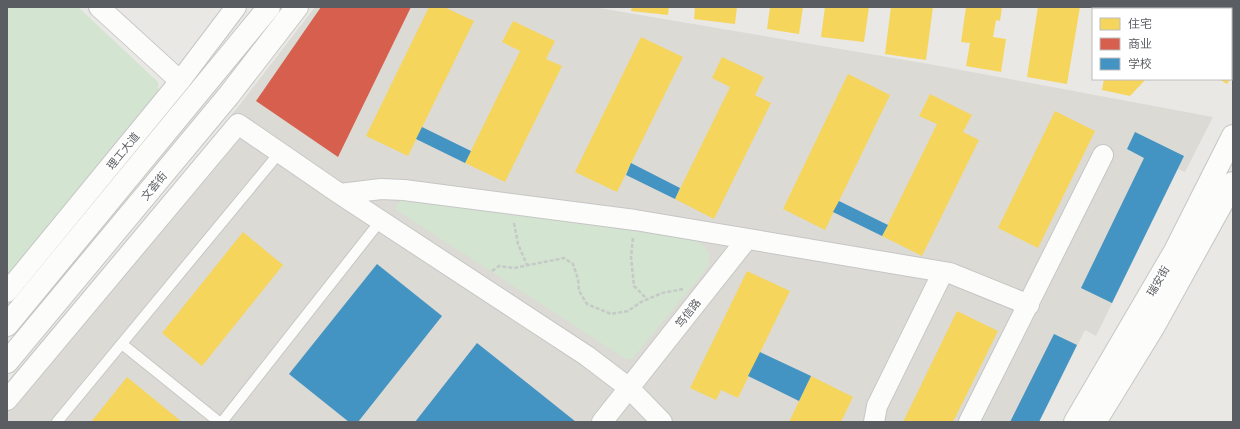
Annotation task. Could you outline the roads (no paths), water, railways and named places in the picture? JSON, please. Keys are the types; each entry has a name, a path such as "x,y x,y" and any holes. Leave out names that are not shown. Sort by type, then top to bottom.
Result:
{"main road":[{"path":"7,325 252,31 269,7"},
{"name":"文荟街","path":"7,362 229,95 297,7"},
{"name":"瑞安街","path":"1075,422 1175,251 1233,136"},
{"name":"瑞安街","path":"1095,422 1154,326 1233,183"}],"street":[{"path":"99,7 180,81"},
{"name":"理工大道","path":"7,292 180,81 236,7"},
{"path":"7,400 238,124 340,194 587,356 629,388 662,422"},
{"path":"969,422 1103,155"},
{"path":"340,194 381,189 404,190 635,220 950,273 1029,305"},
{"name":"笃信路","path":"602,422 747,239"},
{"path":"874,422 877,406 943,272"}],"lane":[{"path":"57,422 280,152"},
{"path":"122,344 220,422 381,220"}]}
